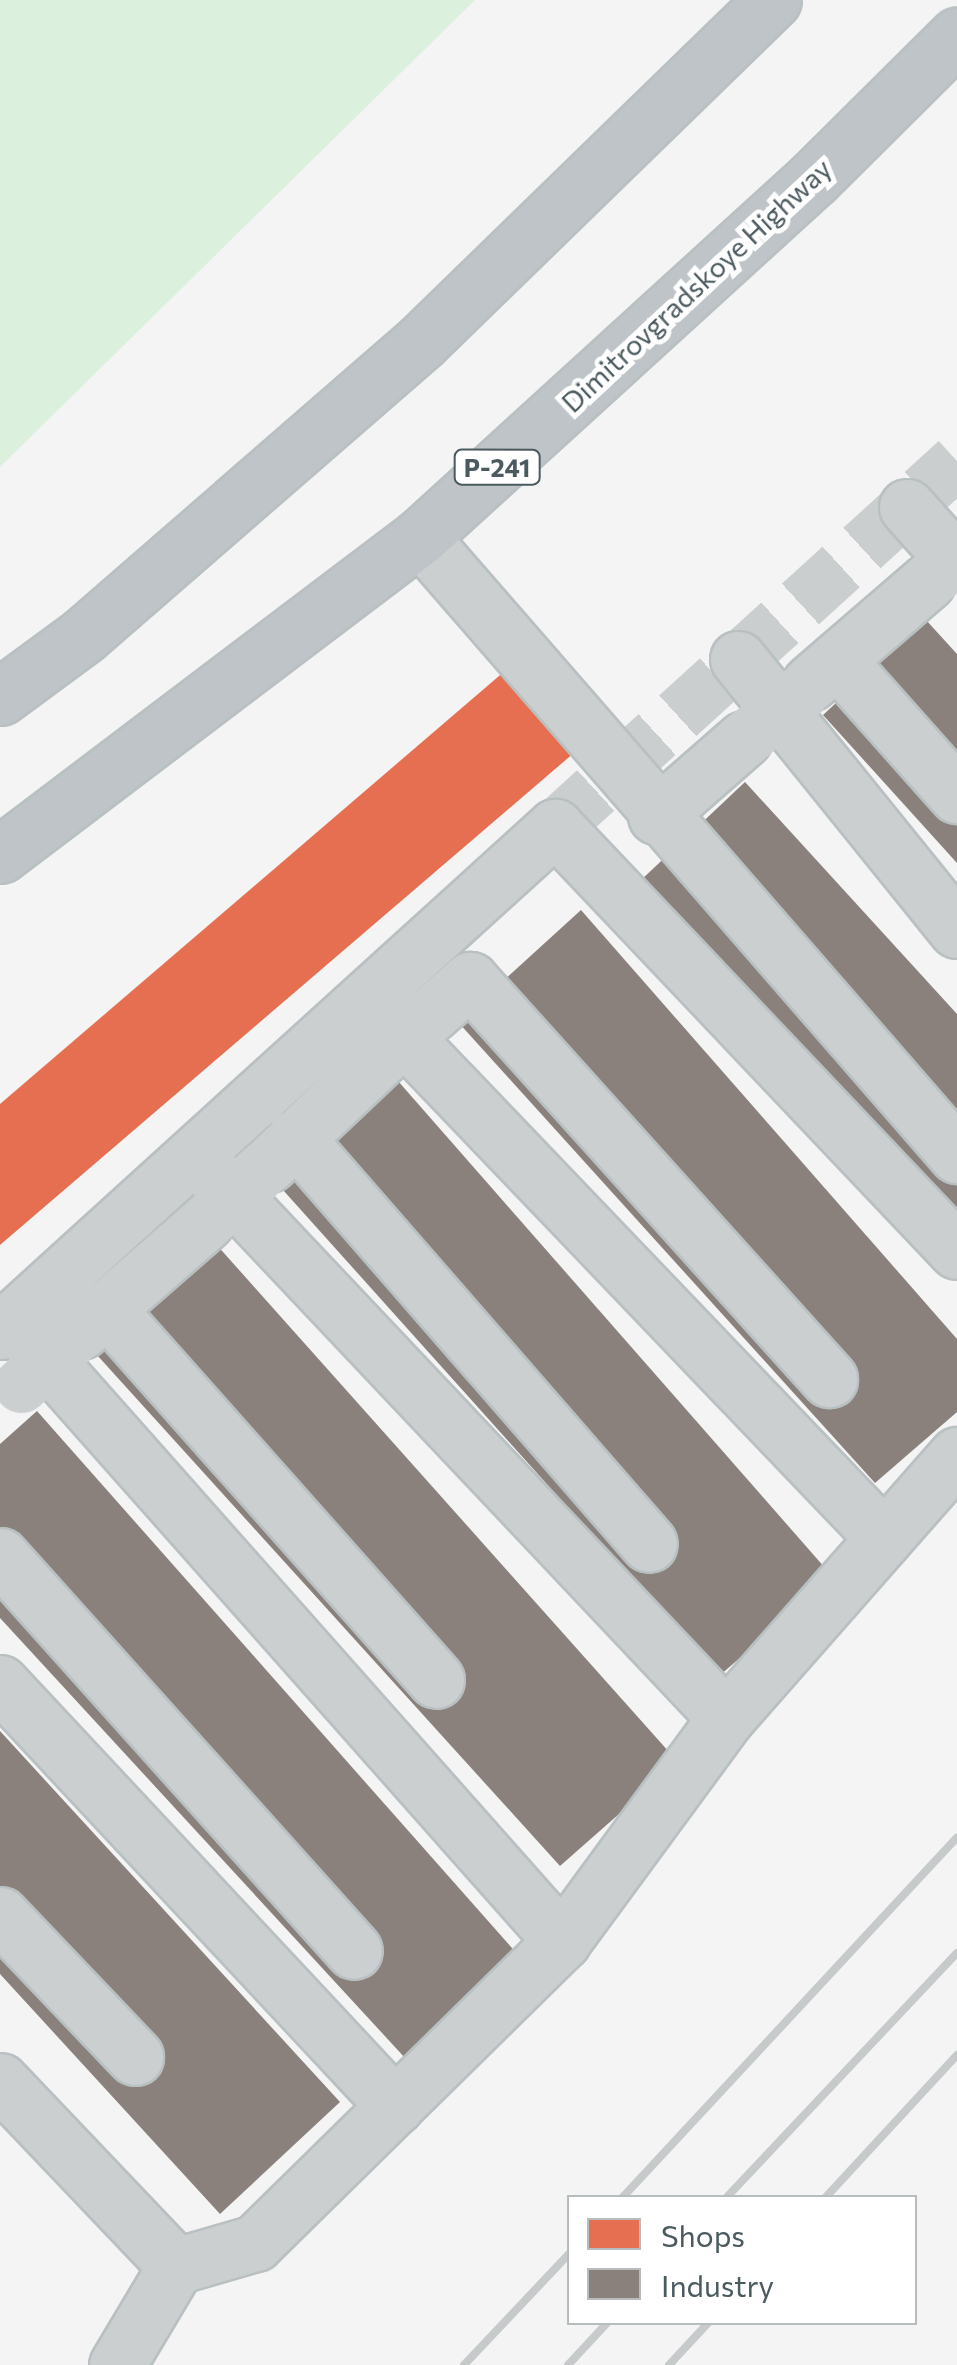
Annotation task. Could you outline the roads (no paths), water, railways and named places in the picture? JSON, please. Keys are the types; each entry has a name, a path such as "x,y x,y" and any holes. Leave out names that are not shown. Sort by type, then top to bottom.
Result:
{"highway":[{"path":"0,697 84,635 420,342 773,0"},
{"name":"Dimitrovgradskoye Highway","path":"0,856 420,537 814,178 957,36"}],"lane":[{"path":"656,816 947,567 907,507"},
{"path":"420,537 656,816 957,1155"},
{"path":"738,659 957,930"},
{"path":"819,676 957,794"},
{"path":"562,1940 6,1326 555,827 957,1251"},
{"path":"11,1394 470,980 829,1379"},
{"path":"366,996 884,1538"},
{"path":"279,1153 650,1544"},
{"path":"196,1156 726,1718"},
{"path":"88,1324 436,1680"},
{"path":"116,2365 176,2266 254,2243 562,1940 726,1718 957,1455"},
{"path":"0,1556 354,1951"},
{"path":"0,1683 395,2106"},
{"path":"0,1915 135,2057"},
{"path":"0,2082 176,2266"}],"tunnel":[{"path":"555,827 957,461"}],"railway":[{"path":"625,2195 957,1838"},
{"path":"729,2195 957,1953"},
{"path":"828,2195 957,2055"},
{"path":"464,2365 567,2256"},
{"path":"568,2365 605,2325"},
{"path":"669,2365 706,2325"}]}
